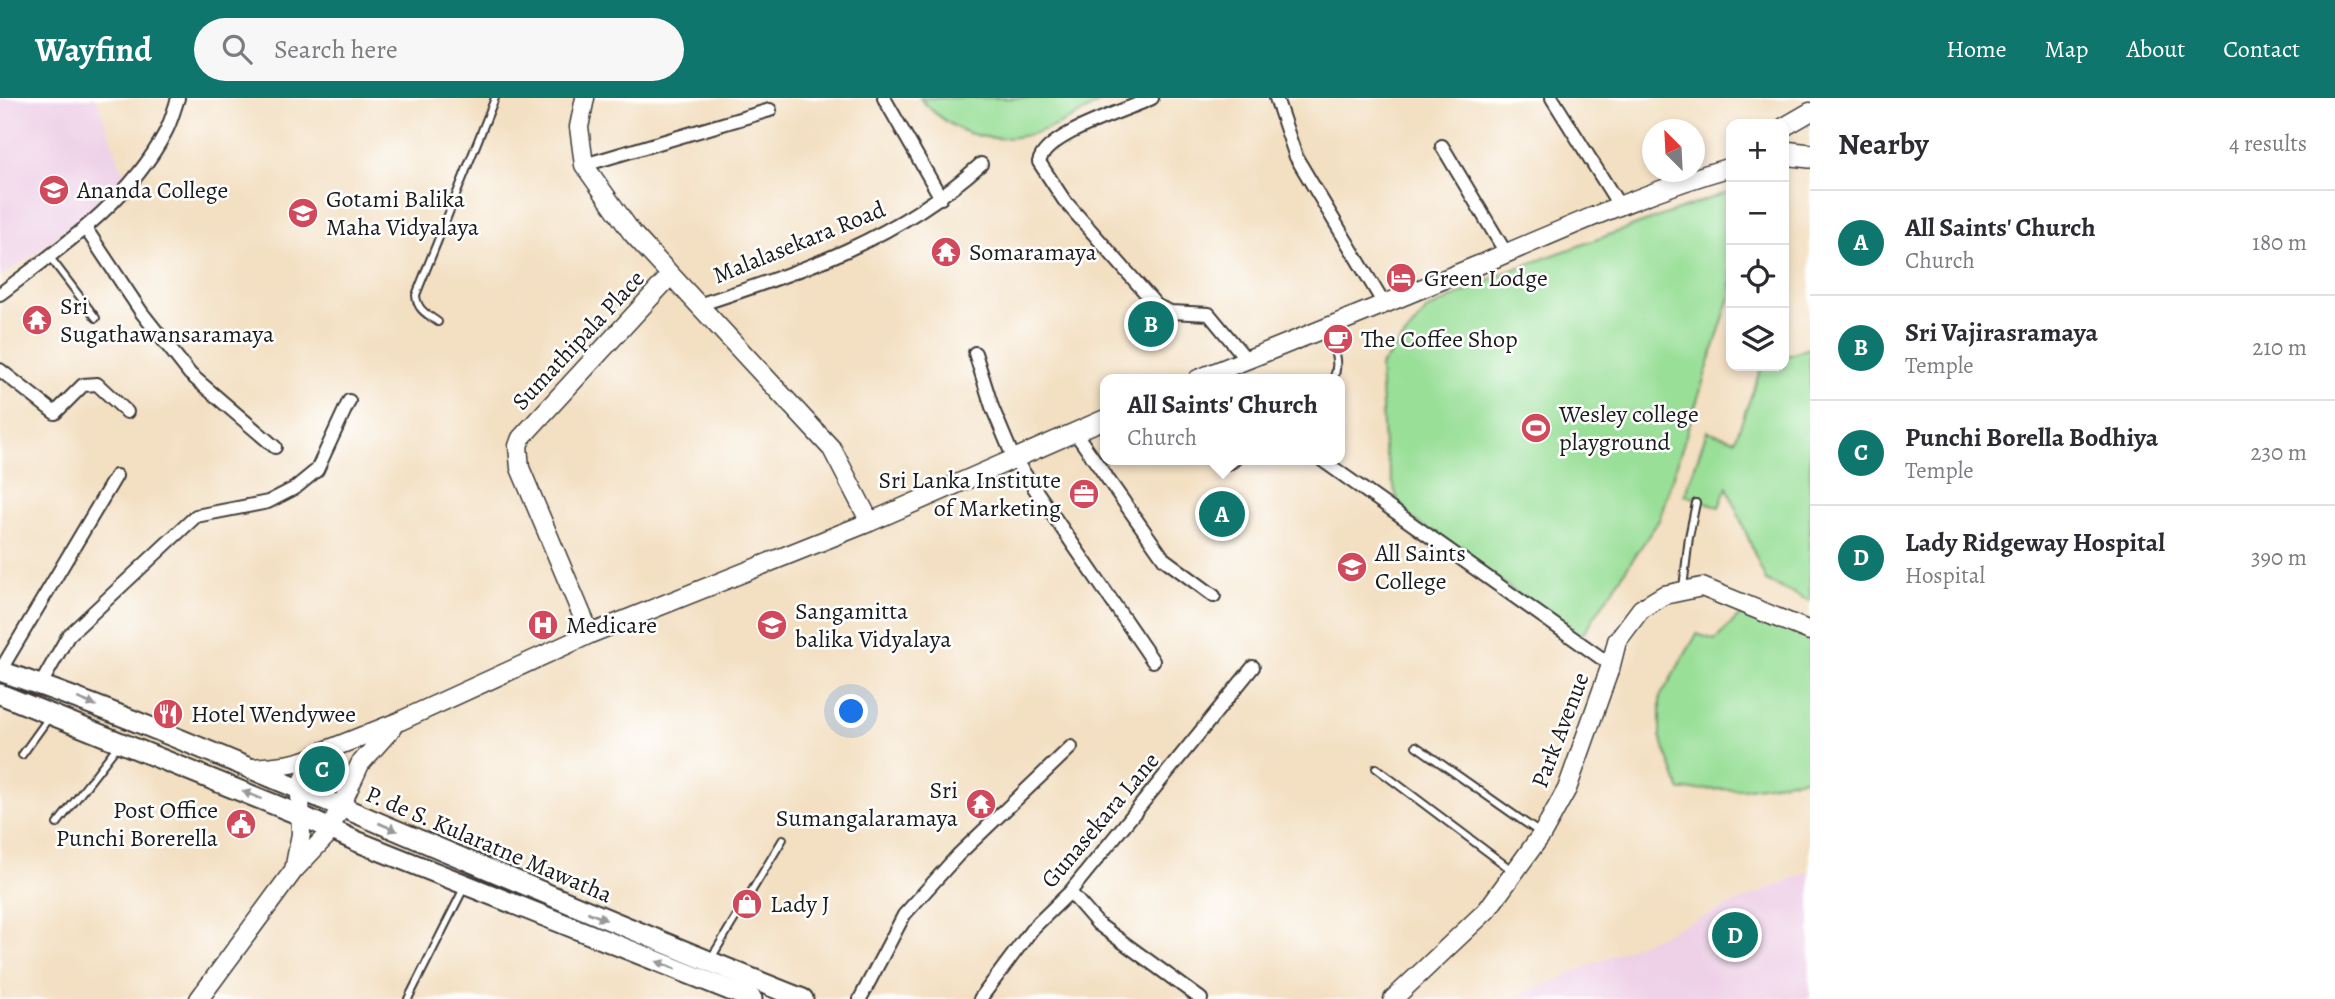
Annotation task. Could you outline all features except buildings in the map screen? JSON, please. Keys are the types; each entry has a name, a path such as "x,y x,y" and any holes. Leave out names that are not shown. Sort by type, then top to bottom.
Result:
{"highway":[{"path":"1789,154 1810,156"}],"main road":[{"path":"584,98 579,127 584,165 632,233 832,449 870,522"},
{"path":"1789,124 1810,112"},
{"path":"1789,151 1810,144"},
{"path":"1675,183 1726,157"},
{"path":"1211,374 1619,205 1675,183 1726,168"},
{"name":"Sumathipala Place","path":"590,634 520,468 518,446 521,438 671,275"},
{"path":"252,768 288,765 314,757 400,721 590,634 870,522 1100,421"},
{"name":"Park Avenue","path":"1394,999 1487,910 1542,834 1567,789 1617,641 1641,609 1664,595 1702,587 1810,631"},
{"name":"P. de S. Kularatne Mawatha","path":"0,671 41,684 252,768 709,962 803,999"},
{"name":"P. de S. Kularatne Mawatha","path":"0,694 465,885 752,999"},
{"path":"199,999 295,870 330,830 360,764 384,735 400,721"},
{"path":"295,870 301,834 299,789 314,757"}],"street":[{"path":"0,294 86,229 135,177 165,133 178,98"},
{"path":"884,98 941,198"},
{"path":"1152,98 1062,136 1041,153 1039,162 1064,200 1157,306 1171,312 1209,314 1247,360"},
{"path":"1276,98 1296,157 1384,304"},
{"path":"1552,98 1619,205"},
{"path":"584,165 770,110"},
{"path":"1442,146 1506,253"},
{"name":"Malalasekara Road","path":"698,305 743,291 873,240 941,198 981,164"},
{"path":"86,229 142,313 190,374 275,447"},
{"path":"975,353 992,407 1013,457 1153,661"},
{"path":"0,370 55,414 83,385 97,384 127,412"},
{"path":"41,684 68,636 196,516 268,502 295,488 317,470 349,401"},
{"path":"1074,431 1164,559 1214,596"},
{"path":"1329,465 1611,665"},
{"path":"0,671 116,477"},
{"name":"Gunasekara Lane","path":"980,999 1034,928 1069,892 1253,667"},
{"path":"860,999 904,915 958,855 1071,747"},
{"path":"1069,892 1098,924 1201,999"}],"lane":[{"path":"438,323 420,309 416,303 416,295 495,98"},
{"path":"49,256 96,318"},
{"path":"1326,328 1337,359 1336,374"},
{"path":"1683,590 1696,503"},
{"path":"22,755 51,714"},
{"path":"57,824 120,742"},
{"path":"1416,746 1542,834"},
{"path":"1376,768 1514,873"},
{"path":"709,962 783,839"},
{"path":"408,999 465,885"}],"shaded area":[{"name":"Ananda College","path":"0,98 96,98 124,174 42,249 0,277"},
{"path":"1810,871 1810,999 1511,999"}],"green space":[{"path":"920,98 1106,98 1059,124 1011,138 987,137 964,131 942,118"},
{"name":"Wesley college playground","path":"1726,193 1726,310 1659,520 1580,638 1400,510 1384,448 1380,366 1427,310 1509,271"},
{"path":"1810,348 1810,601 1766,581 1727,487 1719,507 1685,495 1707,431 1735,440 1760,371 1789,371 1789,355"},
{"path":"1744,611 1810,637 1810,778 1743,789 1680,790 1660,736 1660,697 1697,634 1715,640"}],"place":[{"name":"Ananda College","path":"54,190"},
{"name":"Gotami Balika Maha Vidyalaya","path":"303,213"},
{"name":"Somaramaya","path":"946,252"},
{"name":"Green Lodge","path":"1401,278"},
{"name":"Sri Sugathawansaramaya","path":"37,320"},
{"name":"Sri Vajirasramaya","path":"1151,324"},
{"name":"The Coffee Shop","path":"1338,339"},
{"name":"Wesley college playground","path":"1536,428"},
{"name":"Sri Lanka Institute of Marketing","path":"1084,494"},
{"name":"All Saints' Church","path":"1222,514"},
{"name":"All Saints College","path":"1352,567"},
{"name":"Medicare","path":"543,625"},
{"name":"Sangamitta balika Vidyalaya","path":"772,625"},
{"name":"Hotel Wendywee","path":"168,714"},
{"name":"Punchi Borella Bodhiya","path":"322,769"},
{"name":"Sri Sumangalaramaya","path":"981,804"},
{"name":"Post Office Punchi Borerella","path":"241,824"},
{"name":"Lady J","path":"747,904"},
{"name":"Lady Ridgeway Hospital","path":"1735,935"}]}
